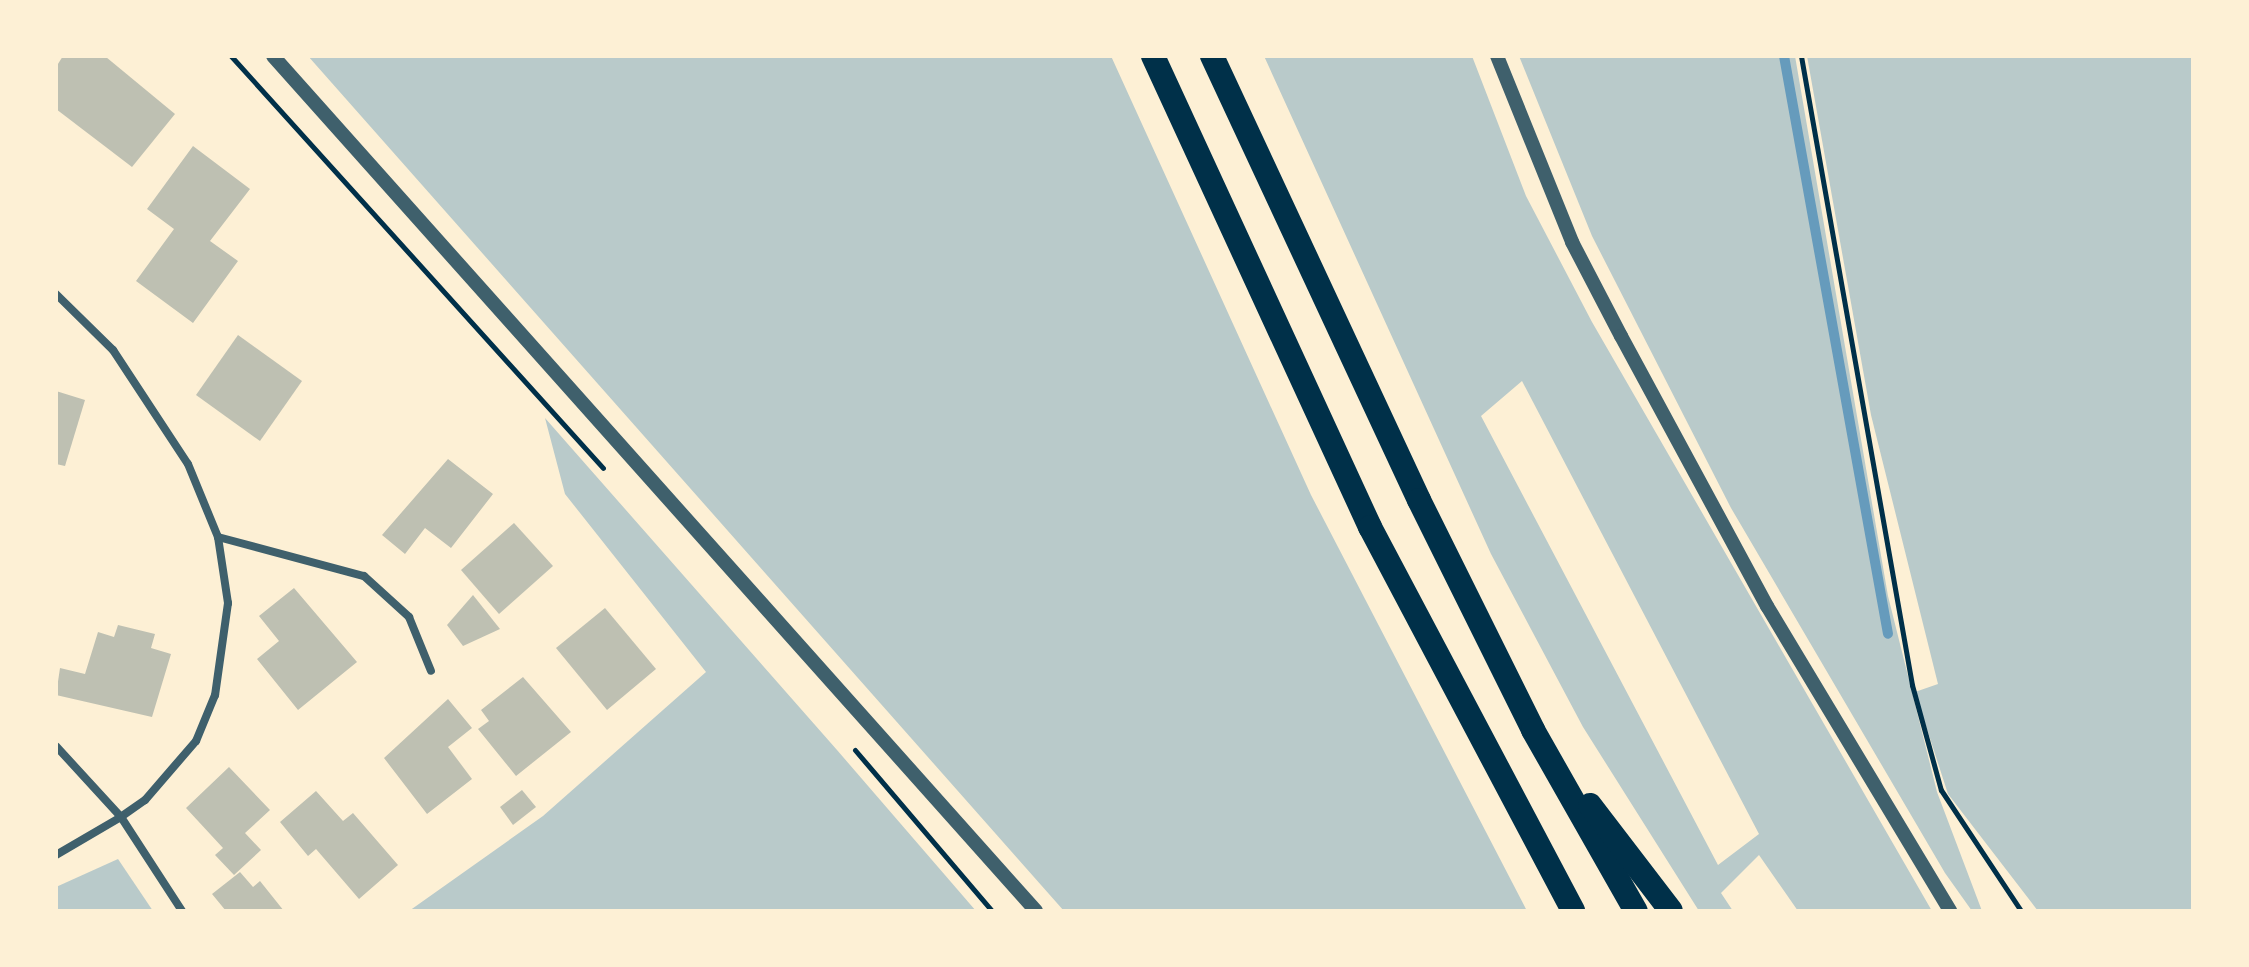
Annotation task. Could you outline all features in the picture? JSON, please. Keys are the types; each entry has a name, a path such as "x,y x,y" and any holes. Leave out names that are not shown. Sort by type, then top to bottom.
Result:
{"highway":[{"path":"1153,56 1363,513 1573,911"},
{"path":"1212,56 1344,348 1533,730 1636,911"},
{"path":"1533,730 1671,911"}],"street":[{"path":"273,56 1036,911"},
{"path":"1497,56 1572,242 1621,336 1774,618 1950,911"},
{"path":"56,294 151,401 218,537 228,603 215,695 172,774 121,817 56,855"},
{"path":"218,537 364,576 409,617 431,671"},
{"path":"56,746 121,817 182,911"}],"path":[{"path":"231,56 615,481"},
{"path":"1801,56 1912,685 1941,790 2021,911"},
{"path":"844,737 992,911"}],"shaded area":[{"path":"308,56 1111,56 1311,495 1527,911 1064,911"},
{"path":"1264,56 1472,56 1526,196 1592,322 1932,911 1798,911 1759,855 1721,893 1733,911 1699,911 1583,727 1491,554","holes":["1522,381 1759,834 1718,865 1481,416"]},
{"path":"1519,56 1795,56 1888,596 1937,792 1982,911 1972,911 1945,873 1731,508 1592,236"},
{"path":"1807,56 2193,56 2193,911 2038,911 1948,794 1915,692 1938,684 1871,415"},
{"path":"545,418 976,911 409,911 543,816 706,672 565,494"},
{"path":"118,859 153,911 56,911 56,887"}],"building":[{"path":"63,56 106,57 175,114 132,167 56,109 56,67"},
{"path":"193,146 250,189 210,241 238,261 193,323 136,281 174,229 147,209"},
{"path":"238,335 302,381 260,441 196,395"},
{"path":"56,391 85,400 65,466 56,464"},
{"path":"448,459 493,494 451,548 425,528 405,554 382,535"},
{"path":"514,523 553,566 499,614 461,570"},
{"path":"294,588 357,662 298,710 257,659 279,641 259,616"},
{"path":"473,595 500,629 463,646 447,625"},
{"path":"605,608 656,669 607,710 556,648"},
{"path":"118,625 155,634 151,648 171,654 152,717 56,695 60,668 85,674 98,632 114,637"},
{"path":"523,677 571,732 516,776 478,729 489,721 481,710"},
{"path":"448,699 472,728 448,747 472,779 427,814 384,758"},
{"path":"229,767 270,810 245,833 261,850 234,875 215,855 223,848 186,808"},
{"path":"522,790 536,807 513,825 500,807"},
{"path":"316,791 343,821 353,813 398,865 359,899 316,849 308,856 280,822"},
{"path":"240,872 253,887 260,881 284,911 226,911 212,894"}],"waterway":[{"path":"1784,56 1888,634"}]}
